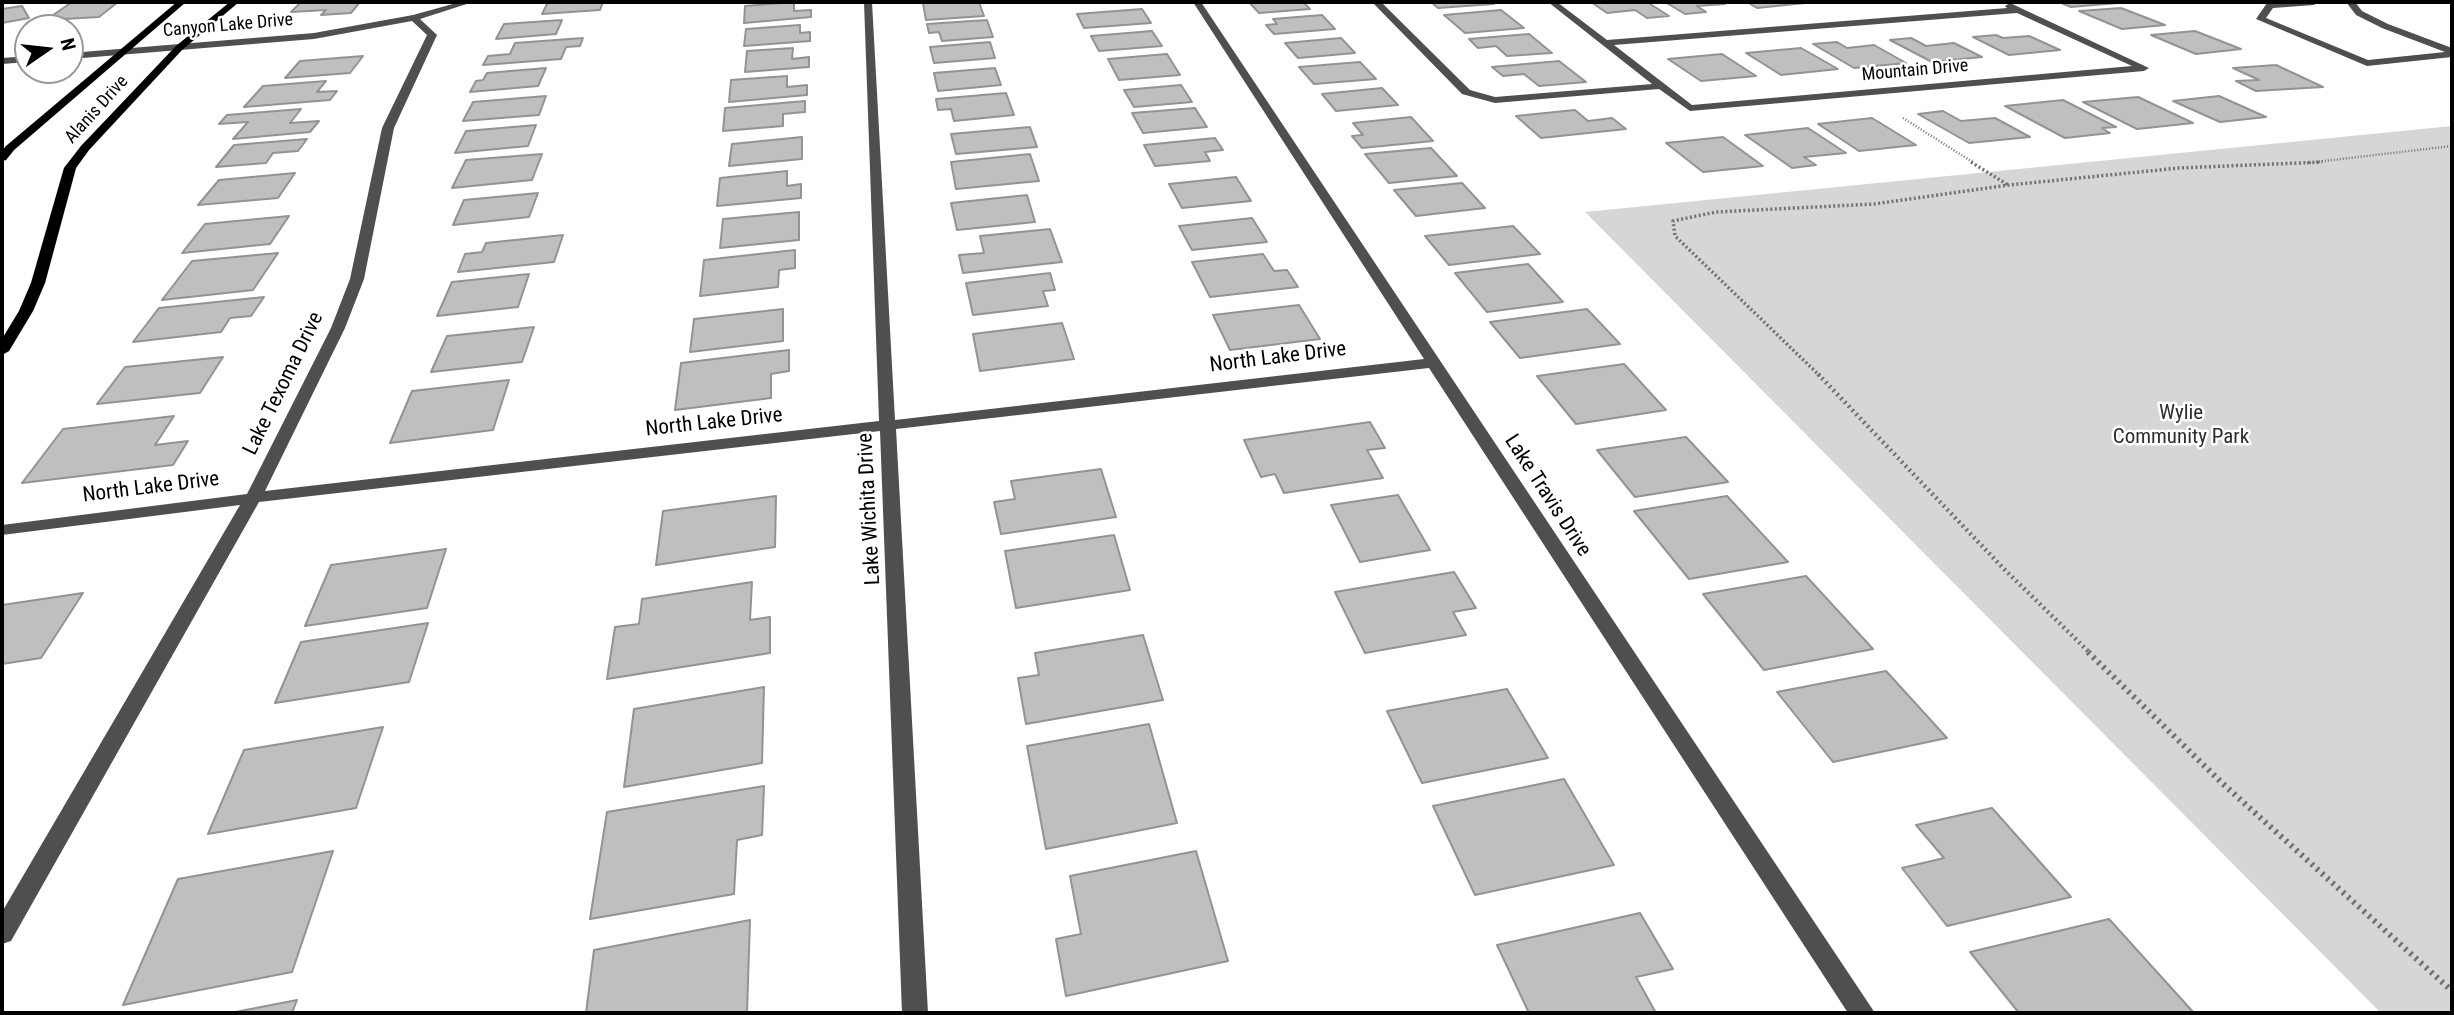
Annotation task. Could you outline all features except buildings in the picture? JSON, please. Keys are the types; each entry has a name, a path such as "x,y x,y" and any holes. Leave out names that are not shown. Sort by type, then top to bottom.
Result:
{"main road":[{"name":"Alanis Drive","path":"2,158 10,148 183,2"},
{"name":"Alanis Drive","path":"2,351 26,312 38,283 71,168 85,148 179,48 235,2"}],"street":[{"name":"Canyon Lake Drive","path":"84,56 300,37 414,18 469,2"},
{"name":"Lake Wichita Drive","path":"869,2 915,1013"},
{"name":"Lake Travis Drive","path":"1196,2 1862,1013"},
{"path":"1376,2 1466,92 1495,100 1662,86"},
{"path":"1552,2 1662,86"},
{"path":"2001,2 2018,10"},
{"path":"2314,2 2270,5 2261,19 2367,63 2452,52"},
{"path":"2350,2 2359,13 2385,26 2452,52"},
{"path":"1605,43 2018,10"},
{"name":"Mountain Drive","path":"1662,86 1690,108 2144,68 2018,10"},
{"name":"Lake Texoma Drive","path":"2,934 253,498 338,328 357,279 388,128 432,36 414,18"},
{"name":"North Lake Drive","path":"2,530 253,498 1432,363"}],"path":[{"path":"1865,93 2009,186"},
{"path":"2452,146 2302,164 2179,168 1874,204 1716,212 1673,221 1675,236 1799,354 2023,587 2222,783 2452,991"}],"green space":[{"name":"Wylie Community Park","path":"2452,126 2452,1013 2381,1013 1585,212"}]}
